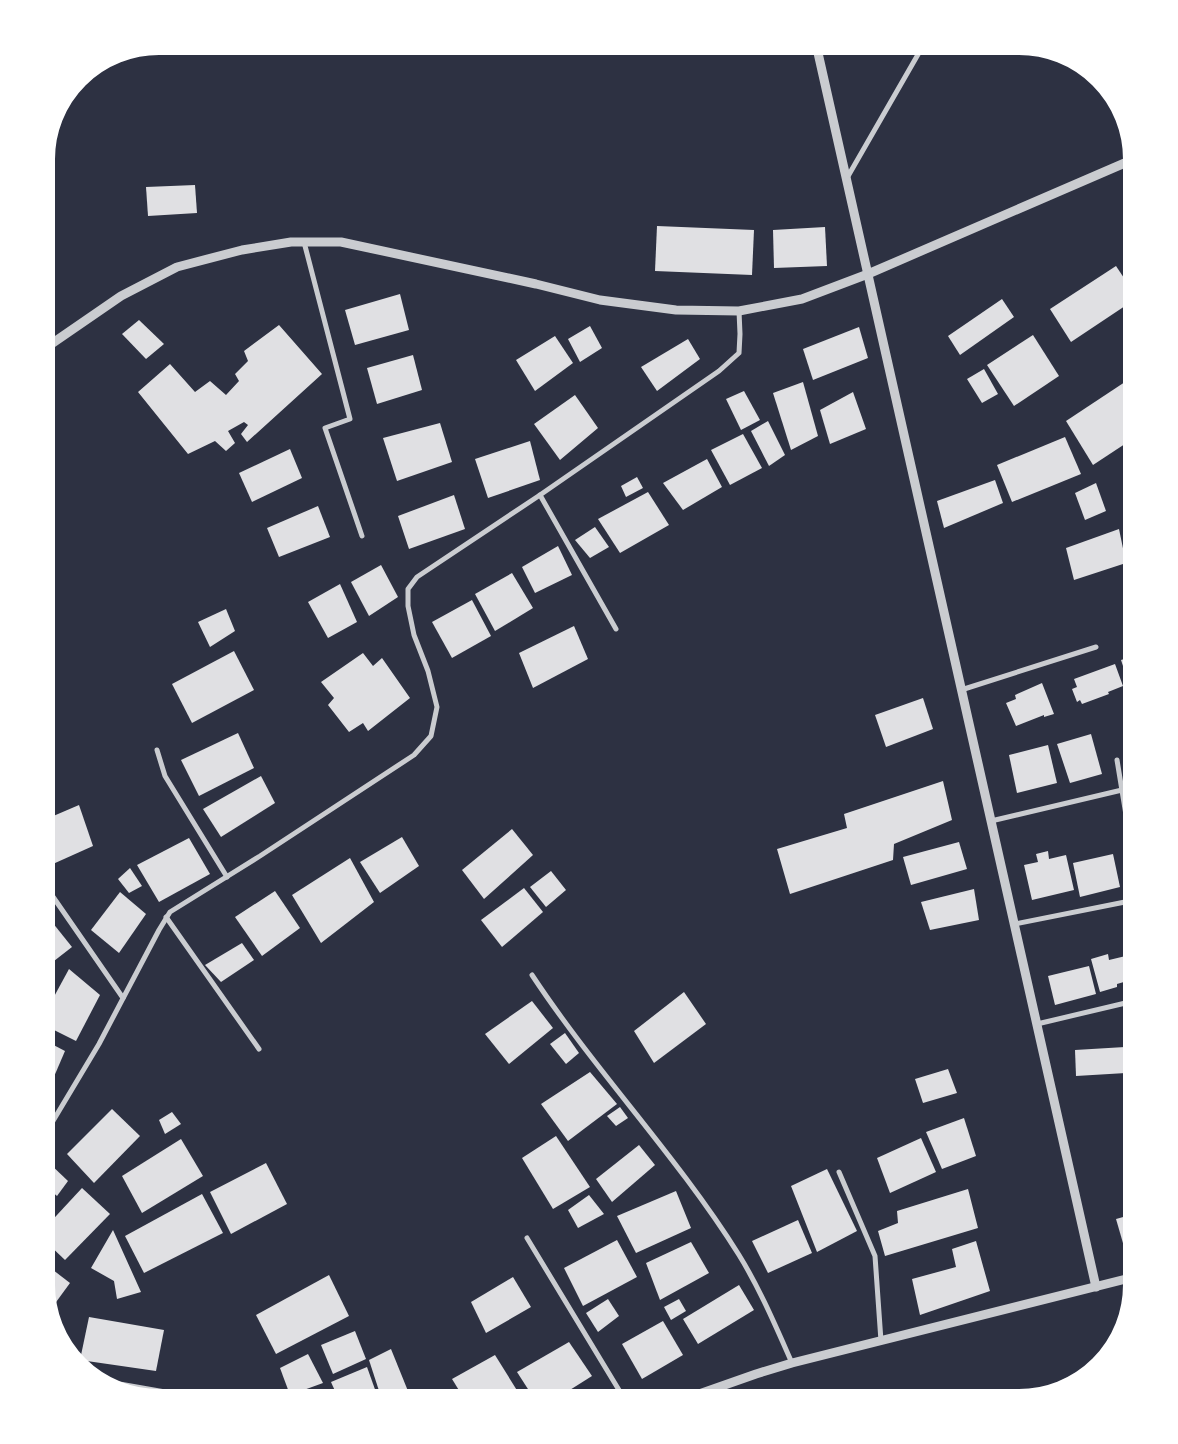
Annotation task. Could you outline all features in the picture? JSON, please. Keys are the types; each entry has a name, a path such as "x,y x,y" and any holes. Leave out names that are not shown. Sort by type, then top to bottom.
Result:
{"street":[{"path":"818,53 1096,1287"},
{"path":"847,179 919,53"},
{"path":"53,343 122,296 177,268 242,250 291,242 341,242 536,284 600,300 676,310 739,311 802,299 868,274 1126,162"},
{"path":"304,242 350,418 325,428 362,536"},
{"path":"52,1122 99,1044 170,912 414,755 431,736 437,707 428,671 414,635 408,606 408,589 417,577 540,496 719,371 739,353 739,311"},
{"path":"540,496 616,629"},
{"path":"961,690 1096,647"},
{"path":"157,750 165,776 227,877"},
{"path":"1117,760 1126,815"},
{"path":"991,822 1122,790"},
{"path":"52,895 123,998"},
{"path":"1014,924 1125,902"},
{"path":"166,917 259,1049"},
{"path":"532,975 559,1016 686,1178 739,1255 767,1307 792,1363"},
{"path":"1037,1024 1126,1003"},
{"path":"839,1172 875,1256 882,1342"},
{"path":"527,1238 620,1392"},
{"path":"705,1392 792,1363 882,1342 1126,1279"}],"building":[{"path":"195,185 197,213 148,216 146,187"},
{"path":"657,226 754,230 752,275 655,271"},
{"path":"825,227 827,266 774,268 773,230"},
{"path":"1116,266 1126,281 1126,305 1071,342 1050,309"},
{"path":"400,294 409,330 355,345 345,310"},
{"path":"1002,299 1014,317 960,355 948,336"},
{"path":"139,320 164,344 146,359 122,334"},
{"path":"279,325 322,374 247,442 241,434 248,425 244,422 228,431 235,443 226,451 215,441 188,454 138,392 170,364 195,392 210,381 226,395 239,381 235,374 248,361 244,351"},
{"path":"590,326 602,348 580,362 568,339"},
{"path":"859,327 868,358 813,380 803,349"},
{"path":"1033,335 1059,376 1014,406 987,365"},
{"path":"555,336 573,363 535,391 516,360"},
{"path":"688,339 700,359 657,391 641,367"},
{"path":"413,355 422,390 377,404 367,368"},
{"path":"984,369 998,394 982,403 967,379"},
{"path":"1126,381 1126,443 1093,465 1066,421"},
{"path":"803,382 818,436 791,450 773,393"},
{"path":"744,391 760,420 741,430 726,399"},
{"path":"853,392 866,429 830,444 820,410"},
{"path":"575,395 598,428 560,460 534,424"},
{"path":"768,421 785,455 769,466 751,431"},
{"path":"440,423 452,462 397,481 383,438"},
{"path":"743,434 762,468 730,485 711,450"},
{"path":"1065,437 1081,474 1012,502 997,465"},
{"path":"530,441 540,480 488,498 475,459"},
{"path":"290,449 302,478 252,502 239,473"},
{"path":"707,459 722,487 683,510 663,483"},
{"path":"637,477 643,488 626,497 621,486"},
{"path":"995,480 1003,503 944,528 937,501"},
{"path":"1096,483 1106,511 1085,520 1075,493"},
{"path":"648,492 669,525 620,553 598,519"},
{"path":"454,495 465,529 409,549 398,516"},
{"path":"318,506 330,537 279,557 267,528"},
{"path":"595,527 609,547 590,558 575,540"},
{"path":"1119,529 1126,563 1074,580 1066,548"},
{"path":"558,546 572,575 535,593 522,567"},
{"path":"381,565 398,597 369,616 351,582"},
{"path":"512,573 533,608 495,631 475,594"},
{"path":"340,584 357,622 328,638 308,602"},
{"path":"472,600 491,636 452,658 432,622"},
{"path":"226,609 235,631 210,647 198,622"},
{"path":"574,626 588,659 533,688 519,653"},
{"path":"234,651 254,690 192,723 172,684"},
{"path":"363,653 373,666 382,658 410,698 368,731 363,723 349,732 328,705 334,698 321,682"},
{"path":"1126,658 1126,672 1125,672 1121,660"},
{"path":"1115,664 1123,686 1108,692 1109,694 1082,704 1080,700 1077,702 1072,689 1077,687 1074,679"},
{"path":"1042,683 1054,714 1044,717 1044,715 1016,726 1006,703 1016,699 1015,695"},
{"path":"923,698 933,729 886,747 875,715"},
{"path":"238,733 254,768 199,796 181,760"},
{"path":"1091,734 1102,774 1070,783 1057,744"},
{"path":"1048,745 1057,783 1017,793 1009,755"},
{"path":"261,776 275,803 221,837 203,809"},
{"path":"943,781 952,820 894,844 893,860 790,894 777,849 847,828 844,814"},
{"path":"79,805 93,846 52,864 52,816"},
{"path":"512,829 533,855 484,899 462,870"},
{"path":"402,837 419,866 380,893 360,862"},
{"path":"189,838 210,874 159,902 137,865"},
{"path":"959,842 967,869 911,885 903,857"},
{"path":"1048,851 1049,859 1066,855 1074,890 1032,900 1024,865 1038,862 1036,854"},
{"path":"1113,854 1120,887 1080,897 1073,863"},
{"path":"350,858 374,902 321,943 292,895"},
{"path":"130,868 142,886 129,893 118,879"},
{"path":"551,871 566,890 546,907 530,887"},
{"path":"524,888 543,912 502,947 481,920"},
{"path":"974,889 979,920 930,930 921,902"},
{"path":"275,891 300,928 262,956 235,917"},
{"path":"120,892 146,914 119,953 91,930"},
{"path":"52,922 72,947 54,961 52,959"},
{"path":"242,943 254,960 221,982 205,965"},
{"path":"1108,954 1109,960 1126,956 1126,981 1117,984 1117,987 1100,992 1091,959"},
{"path":"1089,966 1096,994 1055,1005 1048,976"},
{"path":"69,969 100,995 76,1041 52,1029 52,1000"},
{"path":"684,992 706,1024 654,1063 634,1031"},
{"path":"532,1001 553,1028 509,1064 485,1034"},
{"path":"565,1033 579,1053 566,1064 550,1044"},
{"path":"52,1044 65,1051 52,1081"},
{"path":"1125,1047 1126,1073 1076,1076 1075,1050"},
{"path":"948,1069 957,1093 923,1103 915,1079"},
{"path":"590,1072 617,1104 568,1141 541,1104"},
{"path":"620,1107 628,1118 616,1126 607,1116"},
{"path":"112,1109 140,1136 94,1183 67,1154"},
{"path":"172,1112 181,1124 165,1134 159,1120"},
{"path":"964,1118 976,1156 942,1169 926,1132"},
{"path":"556,1136 590,1187 553,1209 522,1158"},
{"path":"921,1138 936,1172 890,1193 877,1158"},
{"path":"181,1139 203,1176 142,1213 122,1176"},
{"path":"639,1145 655,1165 612,1202 596,1179"},
{"path":"266,1163 287,1204 231,1234 210,1192"},
{"path":"52,1166 68,1181 57,1196 52,1192"},
{"path":"827,1169 857,1231 817,1252 791,1186"},
{"path":"82,1188 110,1214 65,1260 52,1248 52,1220"},
{"path":"968,1189 978,1228 885,1256 878,1231 898,1223 897,1211"},
{"path":"676,1191 691,1228 636,1253 617,1216"},
{"path":"202,1194 223,1233 144,1273 125,1236"},
{"path":"589,1195 604,1214 578,1228 568,1210"},
{"path":"1126,1216 1125,1250 1116,1219"},
{"path":"798,1220 812,1253 768,1273 752,1241"},
{"path":"113,1230 141,1292 117,1299 114,1281 91,1268"},
{"path":"617,1240 637,1277 583,1306 564,1268"},
{"path":"976,1241 990,1291 920,1315 912,1279 956,1267 952,1249"},
{"path":"691,1242 709,1273 660,1300 646,1263"},
{"path":"52,1269 70,1283 54,1304"},
{"path":"329,1275 349,1316 276,1354 256,1315"},
{"path":"513,1277 531,1307 486,1333 471,1302"},
{"path":"739,1285 754,1310 698,1344 683,1319"},
{"path":"608,1299 619,1316 598,1332 586,1313"},
{"path":"679,1299 686,1311 671,1320 664,1307"},
{"path":"89,1317 164,1330 156,1371 85,1361 81,1357"},
{"path":"663,1321 683,1355 642,1379 622,1344"},
{"path":"355,1331 366,1359 333,1374 321,1345"},
{"path":"569,1342 592,1376 567,1392 530,1392 517,1372"},
{"path":"391,1349 408,1392 379,1392 369,1360"},
{"path":"308,1354 323,1383 298,1392 289,1392 280,1368"},
{"path":"495,1355 518,1392 460,1392 452,1379"},
{"path":"367,1367 376,1392 335,1392 331,1382"}]}
